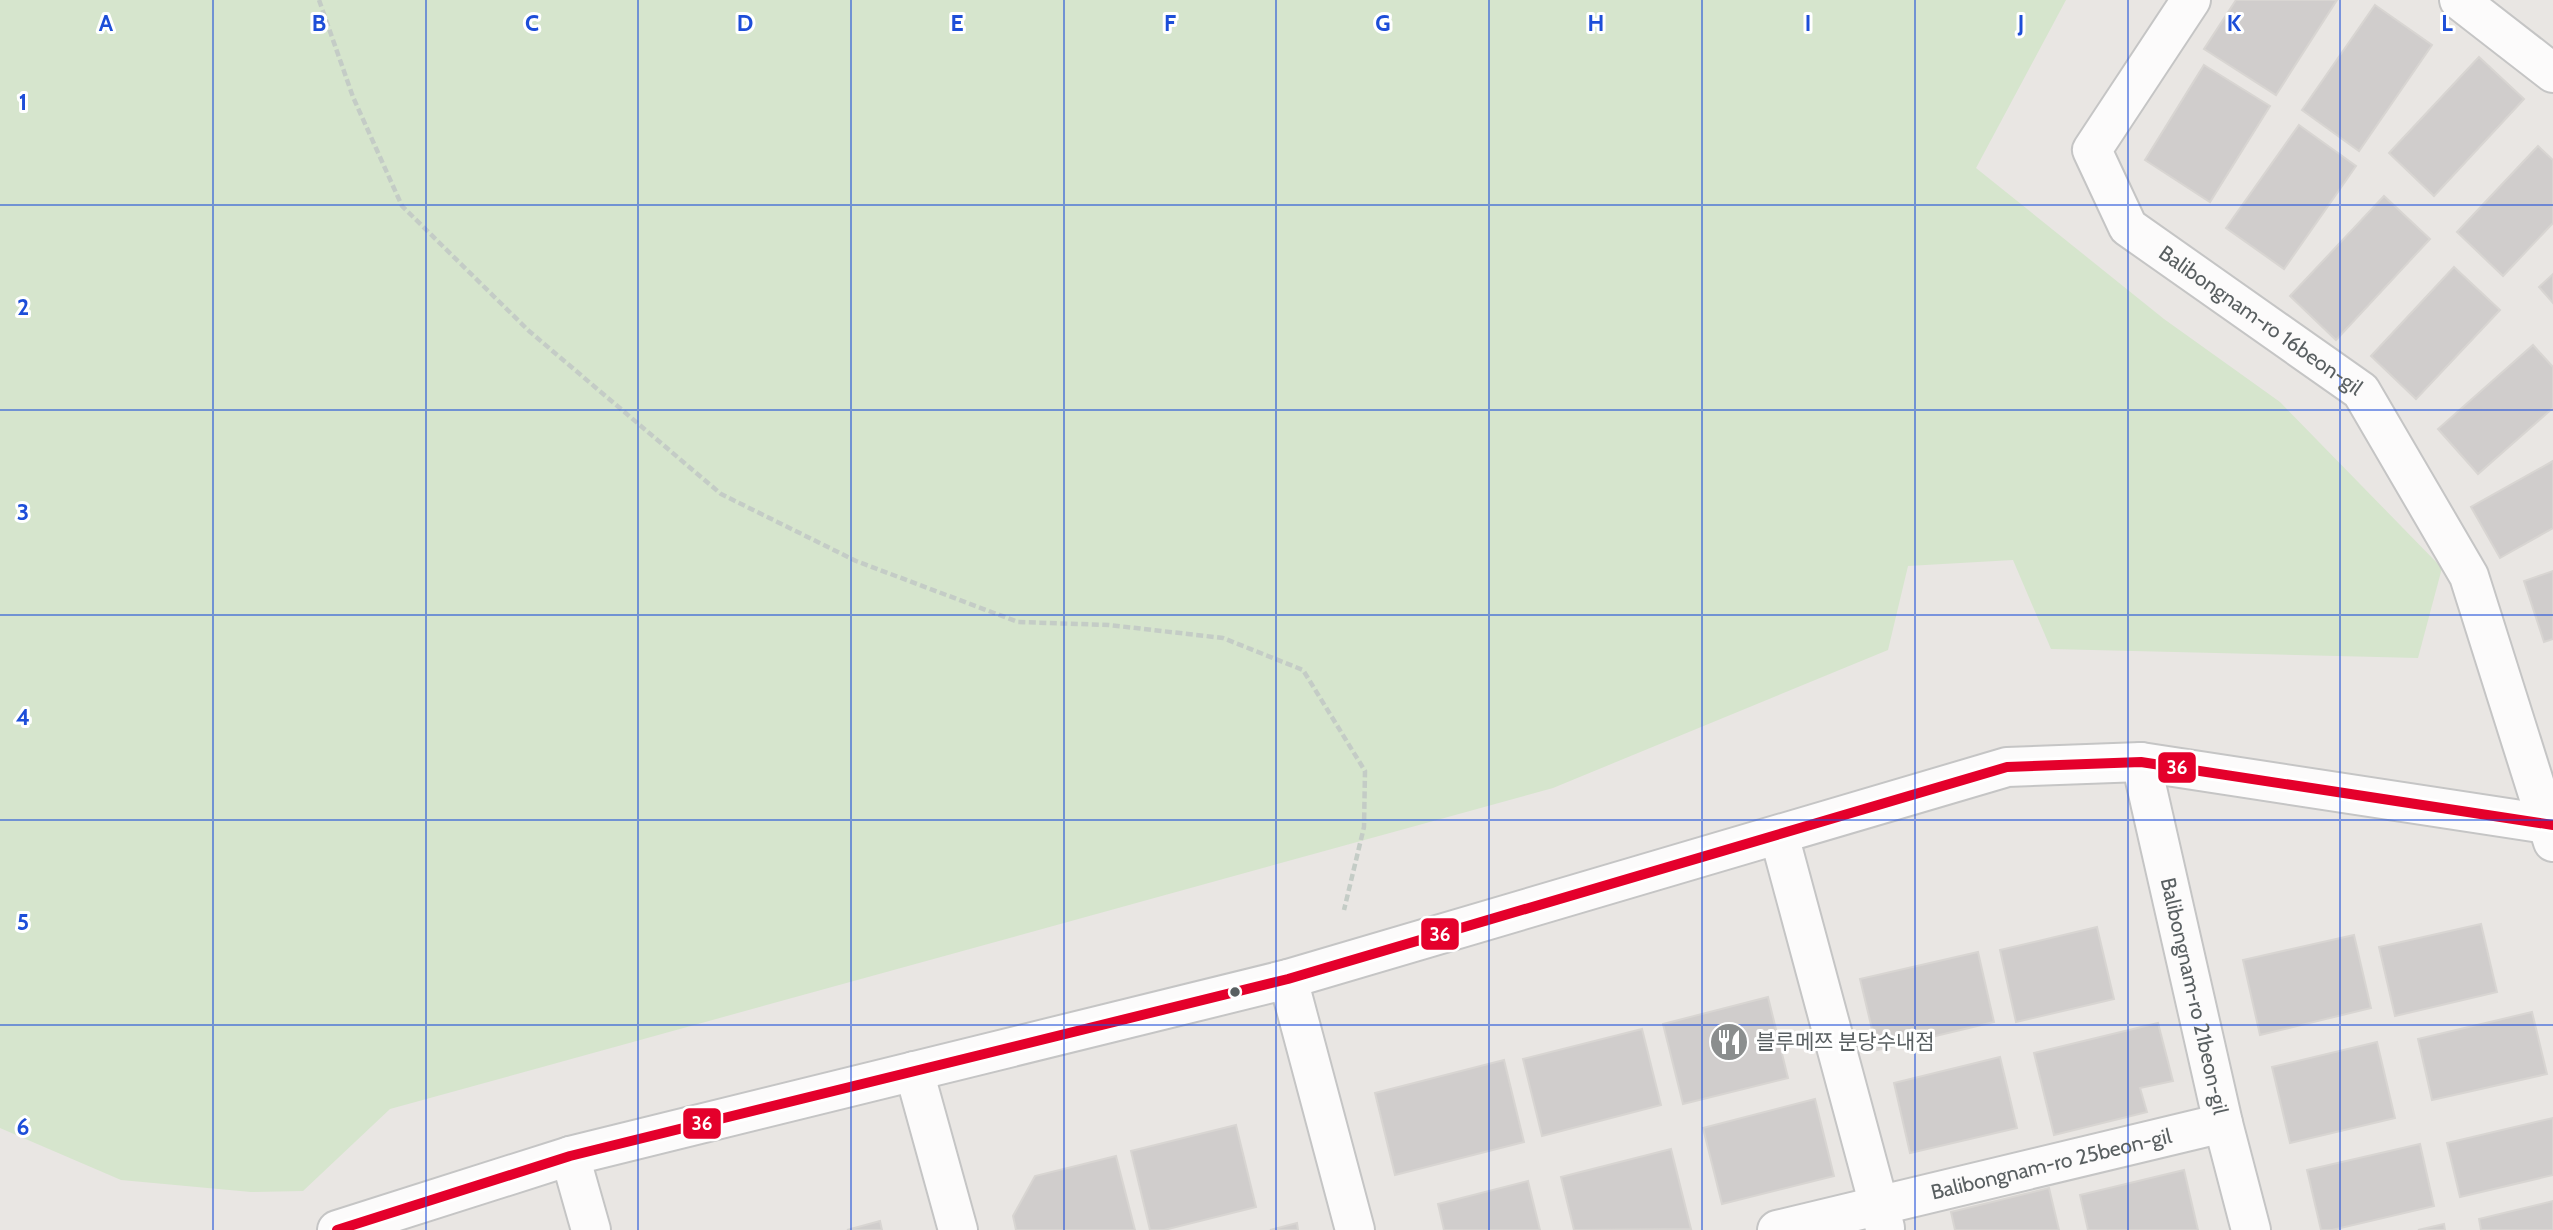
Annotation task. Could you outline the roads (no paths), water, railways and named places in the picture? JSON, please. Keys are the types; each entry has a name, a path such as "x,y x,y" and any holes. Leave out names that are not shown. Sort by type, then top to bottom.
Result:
{"street":[{"path":"2459,0 2553,74"},
{"name":"Balibongnam-ro 16beon-gil","path":"2180,15 2092,150 2128,227 2361,391 2469,576 2552,831"},
{"path":"337,1230 570,1156 1288,979 2007,767 2141,762 2552,831"},
{"name":"Balibongnam-ro 21beon-gil","path":"2141,762 2223,1124 2251,1230"},
{"path":"1779,835 1883,1217"},
{"path":"1288,979 1355,1230"},
{"path":"914,1071 958,1230"},
{"name":"Balibongnam-ro 25beon-gil","path":"1777,1230 1883,1217 2223,1124"},
{"path":"570,1156 591,1230"}],"place":[{"name":"블루메쯔 분당수내점","path":"1729,1042"}]}
